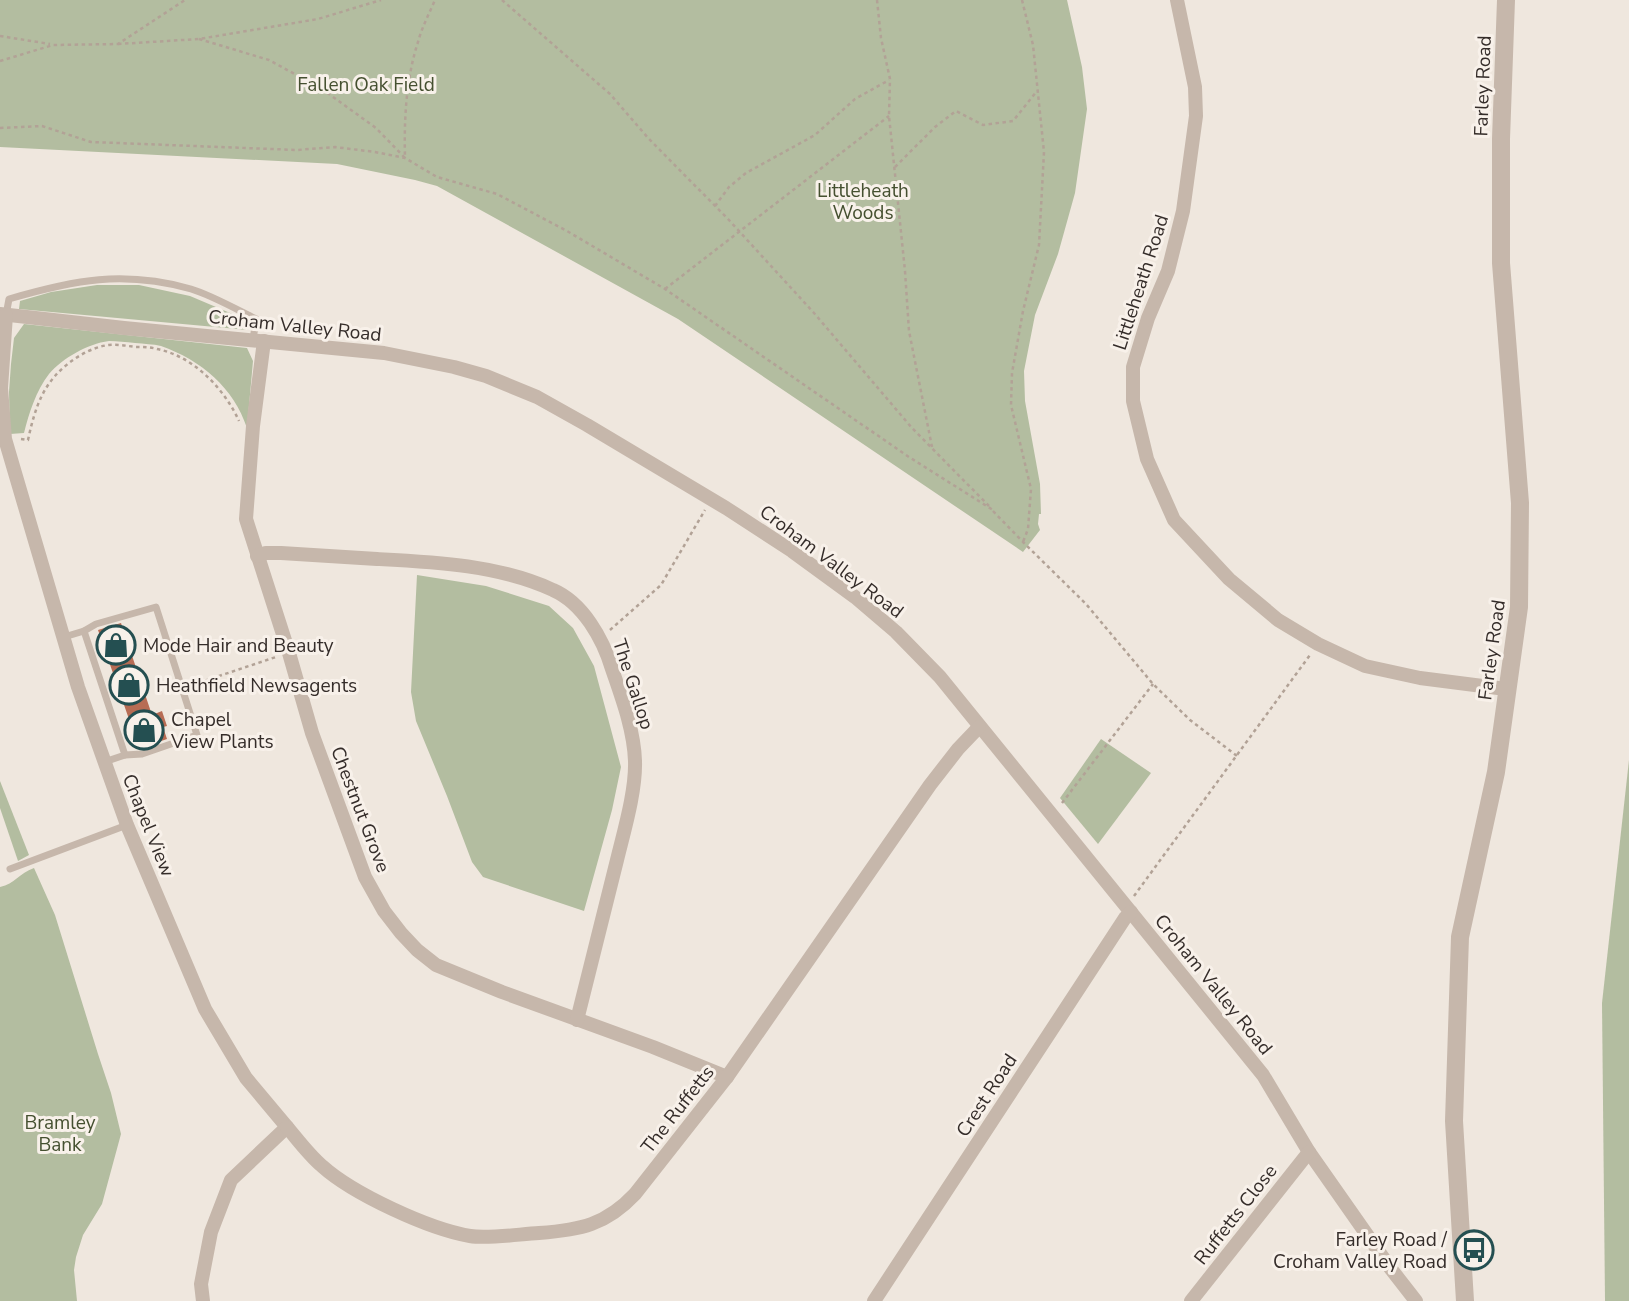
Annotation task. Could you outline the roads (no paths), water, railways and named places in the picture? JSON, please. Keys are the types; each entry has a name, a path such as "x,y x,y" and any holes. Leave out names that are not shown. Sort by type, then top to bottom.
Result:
{"street":[{"name":"Littleheath Road","path":"1177,0 1195,87 1196,116 1183,211 1168,271 1148,318 1133,367 1133,401 1147,459 1174,520 1229,579 1278,620 1318,644 1365,666 1420,678 1506,689"},
{"name":"Farley Road","path":"1465,1301 1454,1121 1460,937 1496,772 1519,607 1520,503 1501,263 1501,139 1506,0"},
{"name":"Croham Valley Road","path":"3,314 384,353 486,376 537,397 587,425 712,499 792,551 865,606 940,677 1052,816 1132,904 1263,1075 1309,1152 1416,1301"},
{"name":"Chapel View","path":"3,314 1,388 5,439 78,687 103,762 205,1009 246,1078 286,1127"},
{"name":"Chestnut Grove","path":"258,341 246,519 312,733 365,877 384,911 417,950 453,974 653,1046 727,1077"},
{"name":"The Gallop","path":"257,556 281,552 442,563 512,576 555,590 572,602 586,618 608,657 634,744 635,765 629,810 577,1020"},
{"name":"The Ruffetts","path":"286,1127 322,1166 350,1186 440,1229 473,1237 559,1231 583,1227 605,1219 622,1209 635,1194 727,1077 930,785 979,727"},
{"name":"Crest Road","path":"874,1301 1132,904"},
{"path":"204,1301 201,1284 211,1232 231,1180 286,1127"},
{"name":"Ruffetts Close","path":"1191,1301 1309,1152"},
{"name":"Croham Valley Road","path":"1405,1287 1427,1301"}],"lane":[{"path":"3,314 9,299 52,286 97,279 140,279 193,289 256,318 258,341"},
{"path":"64,637 96,624 156,607 197,735 142,754 125,755 103,762"},
{"path":"84,631 125,755"},
{"path":"10,869 127,825"}],"place":[{"name":"Mode Hair and Beauty","path":"116,645"},
{"name":"Heathfield Newsagents","path":"129,685"},
{"name":"Chapel View Plants","path":"144,730"},
{"name":"Farley Road / Croham Valley Road","path":"1474,1250"}],"park label":[{"name":"Fallen Oak Field","path":"366,84"},
{"name":"Littleheath Woods","path":"863,201"},
{"name":"Bramley Bank","path":"60,1133"}]}
